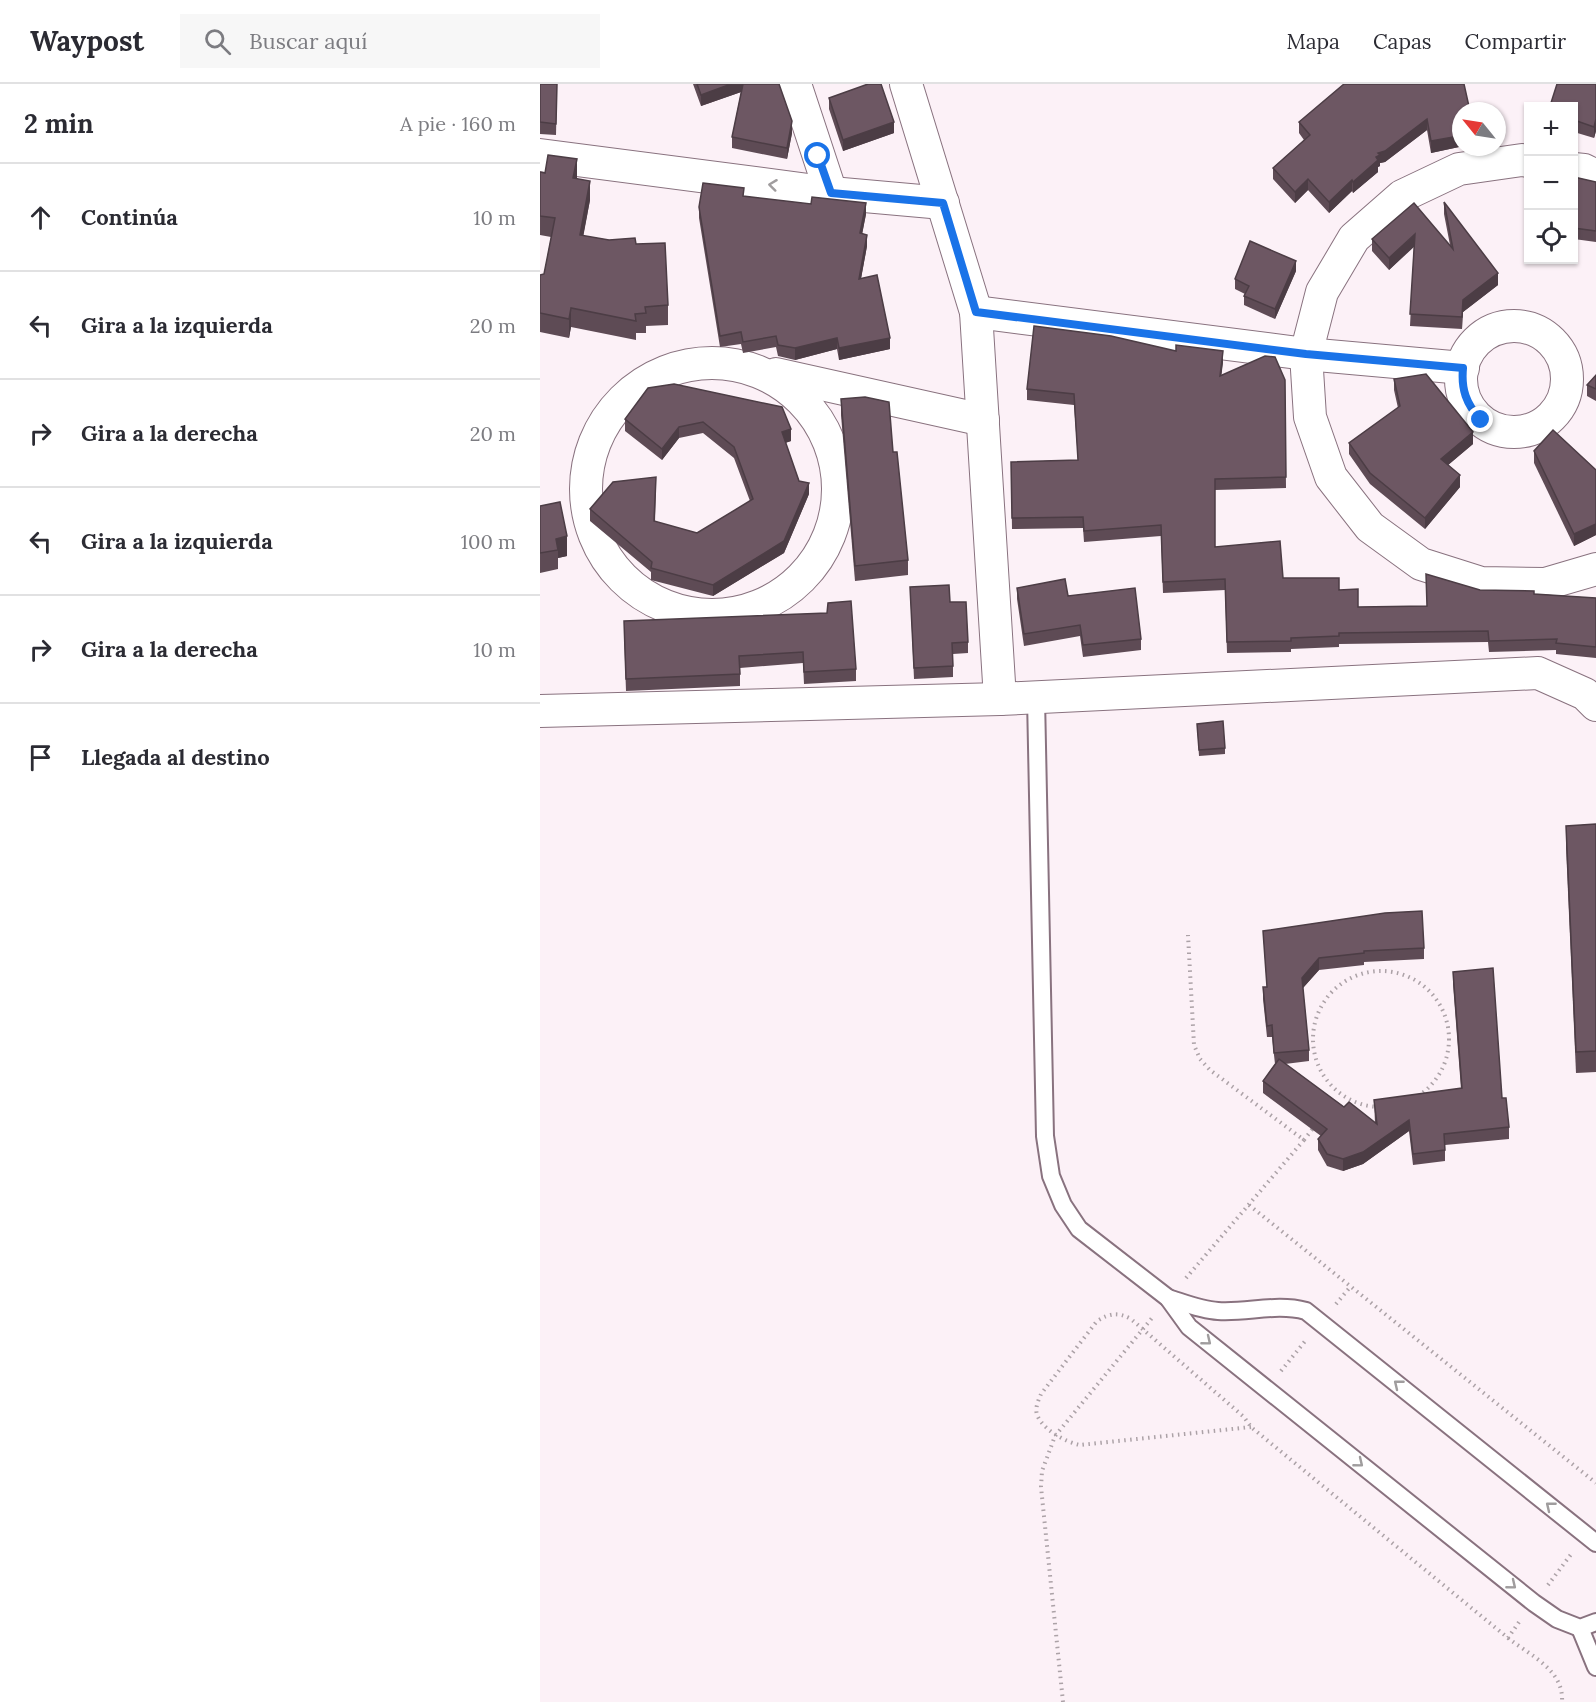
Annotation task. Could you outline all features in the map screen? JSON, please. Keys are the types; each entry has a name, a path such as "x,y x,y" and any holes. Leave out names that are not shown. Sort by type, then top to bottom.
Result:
{"street":[{"path":"795,84 831,193"},
{"path":"906,84 976,312 1000,699"},
{"path":"540,155 831,193 943,203"},
{"path":"1524,160 1459,169 1402,196 1354,238 1322,292 1306,354 1310,417 1331,477 1370,527 1421,564 1481,583 1545,584 1596,569"},
{"path":"1578,169 1596,176"},
{"path":"976,312 1306,354 1463,368"},
{"path":"759,370 796,393 824,427 838,469 836,514 820,555 791,588 752,610 709,616 666,608 631,588 604,558 588,522 584,482 593,442 614,408 644,381 680,365 720,361 983,420"},
{"path":"540,711 1036,698 1538,673 1585,694 1596,705"}],"lane":[{"path":"1036,698 1046,1137 1051,1176 1063,1205 1079,1229 1168,1298 1189,1327 1534,1603 1557,1619 1580,1628 1596,1622"},
{"path":"1168,1298 1216,1311 1292,1307 1306,1311 1596,1543"},
{"path":"1580,1628 1596,1667"}],"path":[{"path":"1188,935 1194,1046 1200,1059 1210,1070 1304,1140"},
{"path":"1370,971 1388,971 1406,975 1422,984 1435,996 1444,1011 1449,1029 1449,1047 1445,1064 1436,1080 1423,1093 1408,1102 1391,1107 1373,1108 1356,1103 1340,1094 1327,1082 1318,1067 1313,1050 1313,1032 1317,1014 1326,999 1338,986 1353,976 1370,971"},
{"path":"1064,1702 1041,1487 1042,1471 1056,1436 1168,1298 1318,1122"},
{"path":"1249,1205 1596,1483"},
{"path":"1244,1417 1351,1286"},
{"path":"1109,1314 1122,1314 1143,1330 1244,1417 1251,1426 1080,1445 1056,1436 1038,1417 1036,1407 1041,1394 1097,1321 1109,1314"},
{"path":"1508,1638 1553,1672 1563,1690 1562,1702"}],"building":[{"path":"540,84 557,84 556,124 540,122"},
{"path":"697,84 731,84 701,95"},
{"path":"743,84 779,84 792,121 787,148 732,137"},
{"path":"868,84 881,84 894,122 843,140 829,98"},
{"path":"1344,84 1464,84 1468,102 1452,102 1452,137 1431,141 1427,119 1385,151 1378,153 1380,155 1376,157 1378,160 1329,202 1308,179 1295,192 1273,168 1310,135 1299,122"},
{"path":"1557,84 1596,84 1594,127 1578,121 1578,102 1551,102"},
{"path":"548,155 577,159 573,178 590,181 580,235 609,240 635,238 636,244 665,243 668,305 645,307 646,313 635,314 636,321 571,308 569,319 540,313 540,275 544,274 555,218 540,216 540,172 545,173"},
{"path":"1578,178 1596,182 1596,231 1578,229"},
{"path":"703,183 744,188 743,196 811,204 812,197 866,203 860,233 867,235 859,279 877,275 890,338 839,348 837,338 795,348 778,345 776,336 743,342 741,332 720,336 699,207"},
{"path":"1444,202 1498,273 1463,300 1462,317 1410,314 1415,234 1389,258 1372,239 1414,203 1453,249"},
{"path":"1250,241 1296,261 1275,309 1244,296 1249,286 1235,279"},
{"path":"1034,326 1111,336 1176,351 1176,345 1223,351 1220,376 1265,356 1275,357 1285,380 1286,477 1215,479 1215,547 1280,541 1283,578 1339,578 1339,590 1358,589 1358,607 1427,606 1426,574 1480,590 1534,591 1534,594 1596,598 1596,647 1556,643 1557,639 1489,641 1488,631 1339,633 1339,636 1291,638 1291,641 1227,642 1225,579 1163,582 1161,525 1084,531 1083,517 1012,518 1011,462 1078,460 1074,394 1027,389"},
{"path":"1426,374 1473,432 1441,459 1460,475 1425,518 1370,473 1349,443 1400,406 1394,379"},
{"path":"1596,375 1596,389 1587,385"},
{"path":"674,384 782,407 791,429 782,432 799,481 809,483 784,541 713,585 651,568 652,562 590,509 613,482 656,477 654,521 697,533 753,499 734,447 703,422 679,427 662,449 625,419 648,388"},
{"path":"865,397 889,402 893,452 897,452 908,560 855,566 841,399"},
{"path":"1553,430 1596,470 1596,524 1574,534 1534,451"},
{"path":"560,502 567,536 556,539 558,550 540,553 540,506"},
{"path":"1065,579 1068,596 1135,588 1141,639 1083,645 1080,625 1024,634 1017,588"},
{"path":"949,585 950,602 966,602 968,642 952,643 953,666 914,668 910,587"},
{"path":"851,601 856,669 804,672 803,652 739,656 740,674 626,679 624,621 827,613 828,603"},
{"path":"1223,721 1225,748 1199,750 1197,724"},
{"path":"1596,824 1596,1051 1576,1052 1566,826"},
{"path":"1422,911 1424,948 1364,951 1364,953 1319,958 1302,978 1309,1050 1274,1053 1272,1025 1267,1026 1263,987 1267,987 1263,931 1385,913"},
{"path":"1493,968 1502,1098 1506,1098 1509,1127 1444,1134 1445,1150 1413,1154 1409,1120 1363,1152 1343,1159 1327,1154 1318,1139 1327,1129 1263,1081 1279,1059 1344,1107 1349,1102 1377,1124 1374,1100 1462,1088 1453,972"}],"route":[{"path":"818,156 831,193 943,203 976,312 1306,354 1463,368 1461,382 1464,396 1471,409 1481,420"}]}
